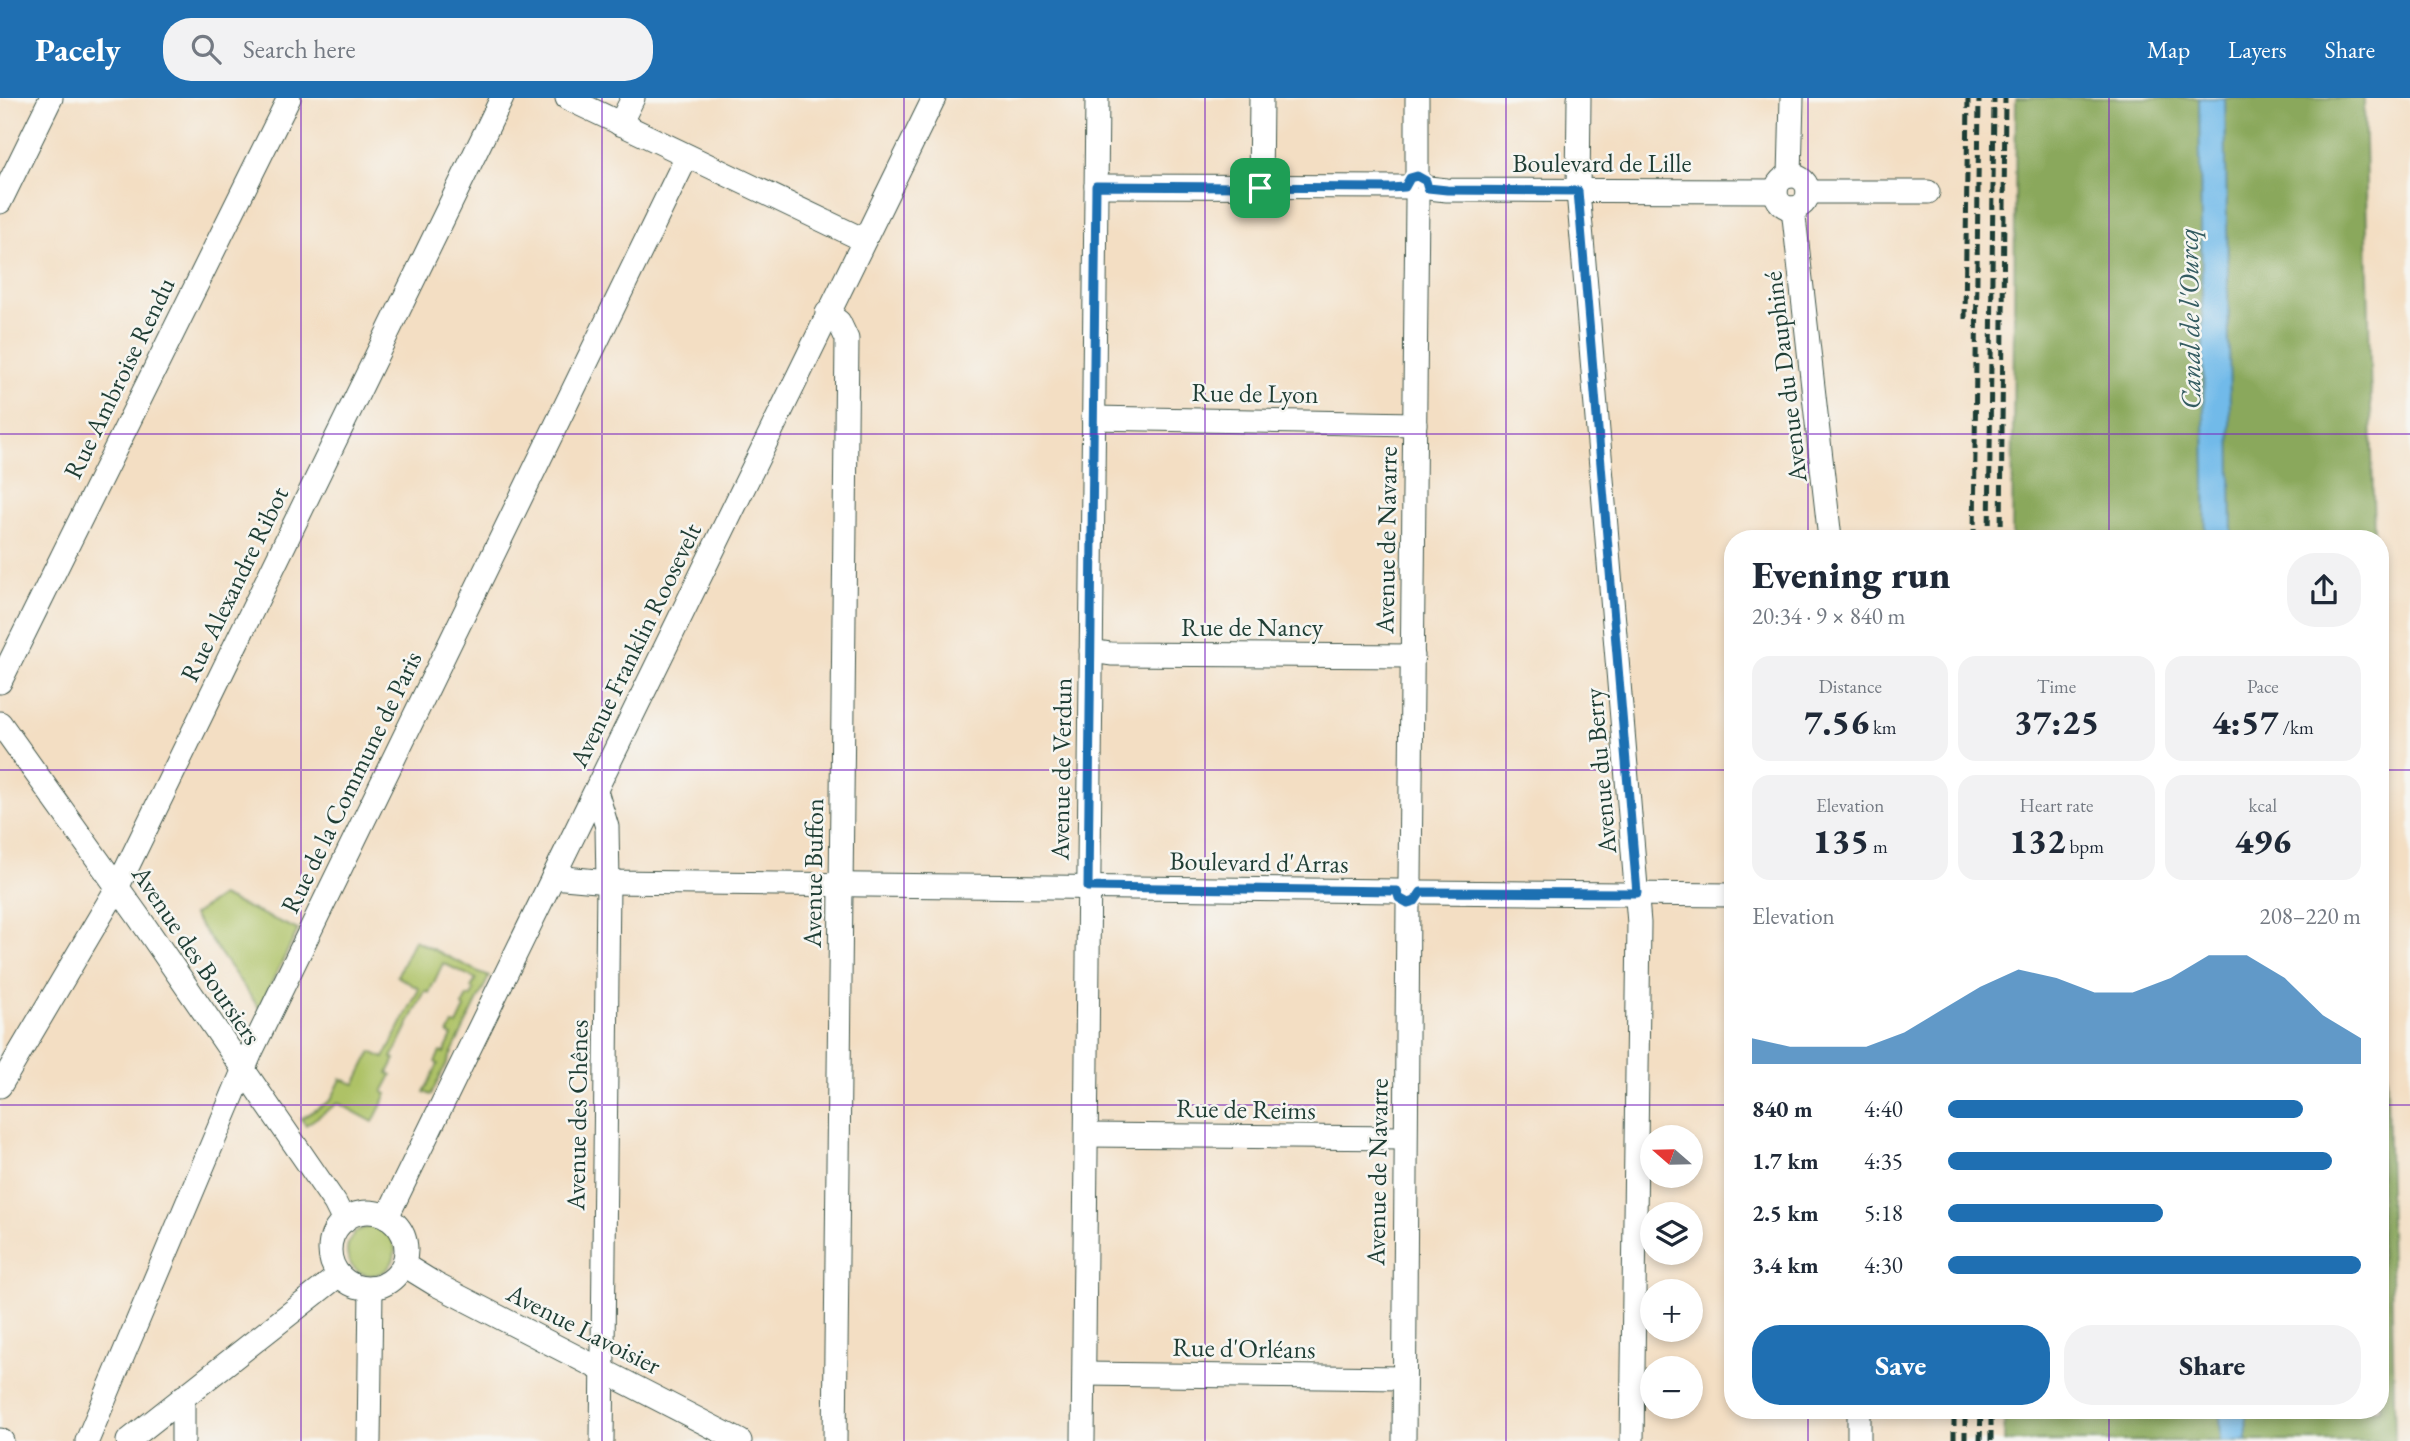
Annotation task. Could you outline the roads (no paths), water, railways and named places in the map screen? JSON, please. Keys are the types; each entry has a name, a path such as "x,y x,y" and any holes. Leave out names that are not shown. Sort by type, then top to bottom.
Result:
{"street":[{"path":"0,202 51,98"},
{"name":"Rue Ambroise Rendu","path":"0,682 289,98"},
{"name":"Rue Alexandre Ribot","path":"0,1086 117,888 502,98"},
{"path":"567,98 864,240"},
{"path":"620,124 633,98"},
{"name":"Avenue Franklin Roosevelt","path":"387,1217 934,98"},
{"name":"Avenue de Verdun","path":"1083,1441 1097,98"},
{"path":"1260,188 1261,98"},
{"name":"Avenue de Navarre","path":"1404,1441 1417,98"},
{"name":"Avenue du Berry","path":"1579,98 1578,191 1639,923 1632,1441"},
{"path":"1792,98 1781,204 1801,200 1928,192"},
{"name":"Rue de la Commune de Paris","path":"86,1441 243,1070 687,156"},
{"name":"Boulevard de Lille","path":"1096,186 1578,191 1783,184"},
{"name":"Avenue du Dauphiné","path":"1801,200 1829,530"},
{"name":"Avenue Buffon","path":"828,313 839,322 847,339 835,1441"},
{"name":"Rue de Lyon","path":"1093,418 1415,424"},
{"name":"Rue de Nancy","path":"1091,651 1111,654 1413,656"},
{"name":"Avenue des Boursiers","path":"0,723 335,1203 344,1221"},
{"name":"Avenue des Chênes","path":"596,791 607,827 608,883 602,1441"},
{"name":"Boulevard d'Arras","path":"553,877 608,883 1724,895"},
{"name":"Rue de Reims","path":"1087,1135 1405,1138"},
{"path":"365,1212 387,1217 402,1233 406,1243 404,1265 390,1281 371,1288 348,1283 333,1265 330,1253 336,1230 344,1221 365,1212"},
{"name":"Avenue Lavoisier","path":"404,1265 435,1284 740,1441"},
{"path":"128,1441 339,1275"},
{"path":"369,1441 371,1288"},
{"name":"Rue d'Orléans","path":"1085,1374 1404,1378"},
{"path":"183,1397 183,1441"},
{"path":"1859,1419 1859,1441"}],"water":[{"path":"2199,98 2225,98 2232,530 2206,530"},
{"path":"2220,1419 2246,1419 2247,1441 2221,1441"}],"railway":[{"path":"1965,319 1968,98"},
{"path":"1974,530 1979,98"},
{"path":"1989,530 1994,98"},
{"path":"2001,530 2005,98"},
{"path":"1954,1419 1954,1441"},
{"path":"1965,1419 1965,1441"},
{"path":"1980,1441 1981,1419"},
{"path":"1991,1419 1991,1441"}],"water label":[{"name":"Canal de l'Ourcq","path":"2189,319"}]}
